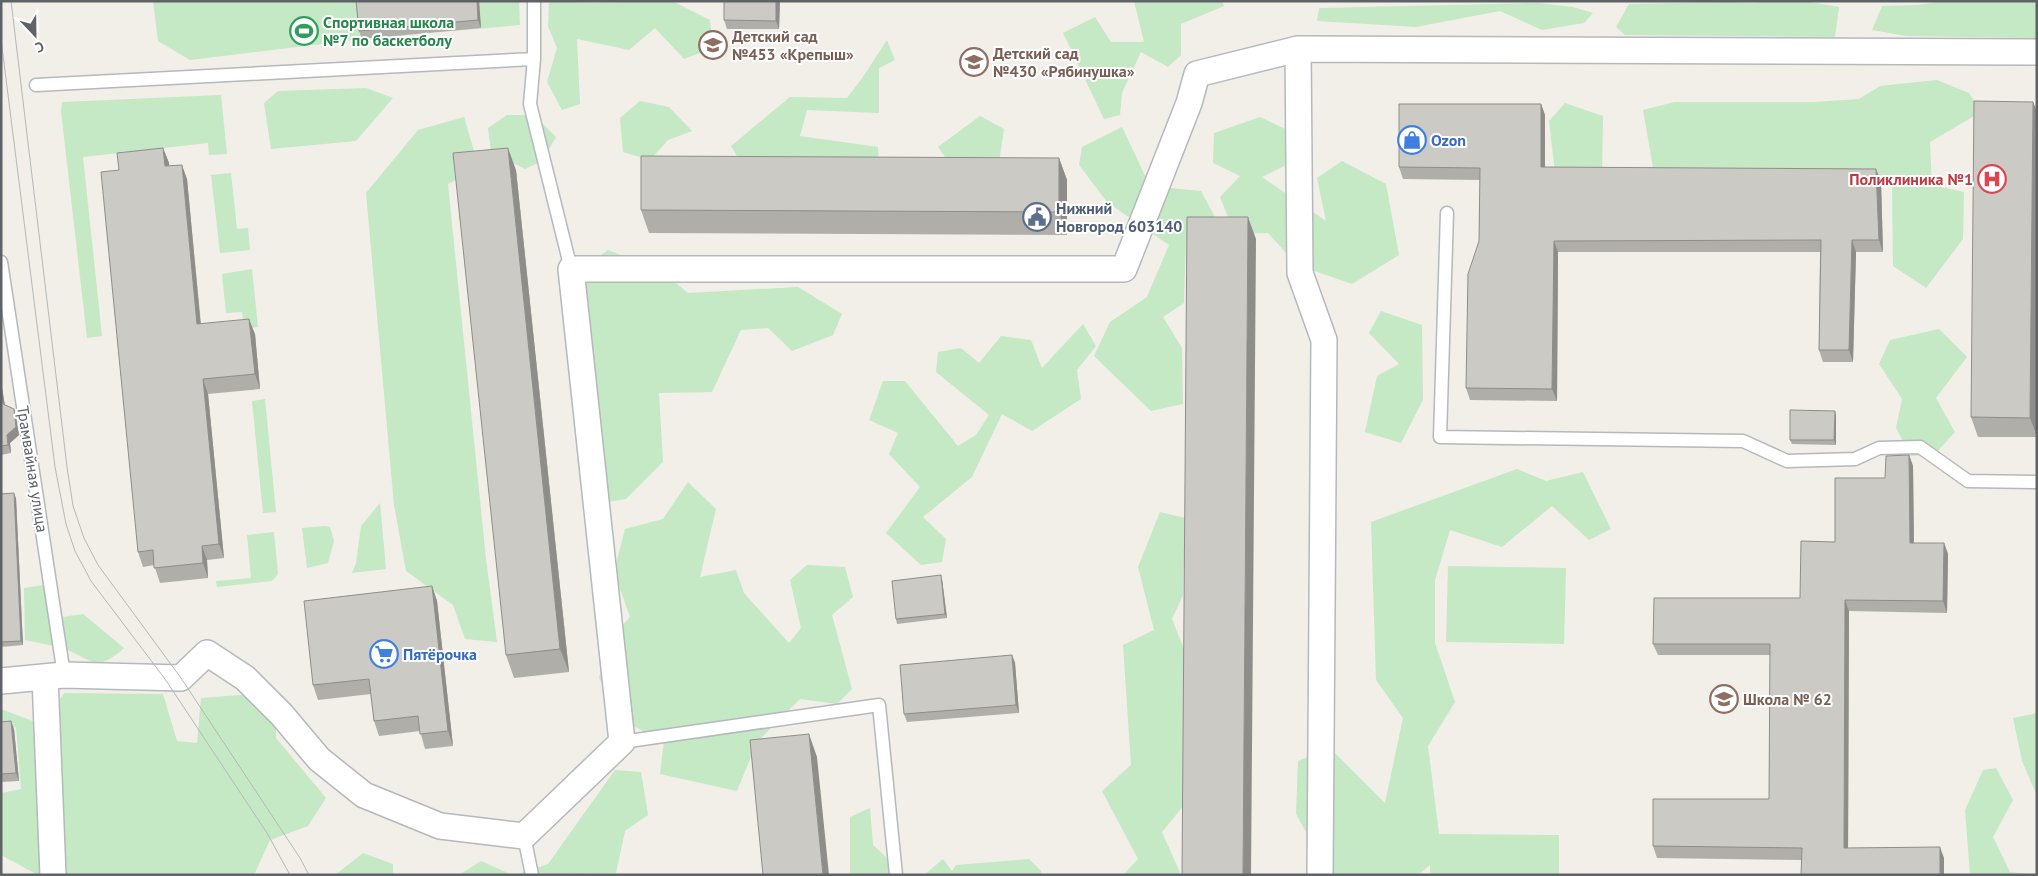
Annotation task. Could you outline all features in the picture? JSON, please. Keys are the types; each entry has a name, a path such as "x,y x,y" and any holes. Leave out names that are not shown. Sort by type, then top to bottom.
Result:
{"street":[{"path":"1,681 54,676 181,678 207,653 245,678 282,715 319,759 364,795 440,826 524,836 622,742 571,269 1124,269 1189,103 1197,74 1298,49 2037,52"},
{"path":"1298,49 1300,273 1324,340 1320,875"},
{"path":"52,875 54,676"}],"lane":[{"path":"534,1 534,59 530,104 571,269"},
{"path":"36,84 534,59"},
{"path":"1447,213 1440,437 1743,441 1787,460 1854,459 1880,448 1920,447 1968,481 2037,482"},
{"name":"Трамвайная улица","path":"1,262 54,676"},
{"path":"622,742 879,705 896,875"},
{"path":"524,836 532,875"}],"green space":[{"name":"Спортивная школа №7 по баскетболу","path":"153,1 519,1 520,25 362,39 190,60 158,41"},
{"path":"549,1 592,3 672,1 710,20 713,48 684,59 655,28 629,50 577,39 580,104 562,110 547,82 557,48 548,26"},
{"path":"1134,1 1222,1 1224,6 1181,24 1181,55 1168,67 1141,52 1122,93 1120,115 1104,119 1063,33 1095,17 1111,42 1144,42"},
{"path":"1804,1 1839,7 1835,37 1625,35 1616,27 1629,4 1754,3"},
{"path":"1944,1 2037,1 2037,38 1906,36 1872,30 1882,6 1918,5"},
{"path":"1538,3 1573,7 1593,13 1584,23 1542,30 1500,11 1416,27 1317,21 1319,8"},
{"path":"887,40 895,60 879,68 879,113 807,110 800,136 878,147 879,171 748,175 731,146 790,97 847,98"},
{"path":"1937,80 1969,93 1981,112 1930,142 1932,185 1964,192 1963,239 1926,288 1893,266 1892,177 1655,179 1643,110 1674,102 1815,102 1859,99 1880,86"},
{"path":"366,88 393,98 356,141 271,149 264,103 278,91"},
{"path":"221,95 227,154 209,155 208,143 83,157 102,336 87,338 61,111 62,102"},
{"path":"640,101 669,107 692,131 668,140 650,160 623,152 620,118"},
{"path":"1565,103 1603,116 1602,175 1555,173 1549,121"},
{"path":"507,115 534,115 556,137 542,161 525,169 491,152 488,128"},
{"path":"980,116 1004,129 998,169 957,174 938,147"},
{"path":"464,117 479,168 448,184 486,559 497,642 465,639 453,605 406,571 394,505 366,193 418,130"},
{"path":"1260,117 1300,136 1297,160 1262,177 1326,221 1317,178 1342,161 1386,184 1399,255 1352,284 1297,265 1268,233 1235,234 1220,197 1240,176 1213,163 1214,133"},
{"path":"1122,127 1150,186 1201,191 1222,230 1186,240 1184,303 1163,317 1182,348 1183,404 1151,411 1094,356 1110,322 1147,297 1169,245 1107,202 1079,165 1082,147"},
{"path":"231,173 237,229 248,228 250,250 220,253 211,175"},
{"path":"608,250 663,272 688,293 798,287 842,314 833,335 792,351 768,328 741,330 712,392 659,393 663,462 626,499 583,506 562,282"},
{"path":"252,269 258,327 244,329 242,312 226,313 222,274"},
{"path":"1381,311 1422,325 1423,400 1401,443 1365,432 1377,376 1399,364 1369,333"},
{"path":"1083,324 1096,346 1077,370 1081,399 1032,431 1002,414 972,477 923,517 946,539 942,562 921,565 886,533 920,487 889,454 898,433 869,420 883,381 905,381 958,446 976,435 989,415 936,372 938,352 961,348 979,363 1001,336 1031,340 1042,368"},
{"path":"1939,329 1967,357 1936,398 1955,432 1935,454 1911,456 1896,428 1902,399 1879,364 1890,340"},
{"path":"265,399 276,512 263,513 252,401"},
{"path":"1517,469 1546,481 1583,472 1611,529 1589,540 1552,506 1502,547 1450,530 1435,580 1435,643 1455,702 1428,746 1439,834 1559,835 1559,875 1430,875 1430,865 1418,875 1330,875 1296,814 1298,761 1329,747 1385,803 1403,718 1376,680 1371,522"},
{"path":"688,482 716,509 700,577 736,570 744,593 789,643 801,628 790,580 807,565 845,567 853,597 832,615 852,689 837,704 800,699 757,742 737,791 660,774 664,741 621,720 599,678 606,644 630,617 614,572 625,529 663,519"},
{"path":"380,503 386,569 352,573 356,563 361,526"},
{"path":"1160,512 1185,518 1183,595 1172,619 1186,654 1185,804 1162,832 1181,875 1123,875 1138,859 1102,791 1131,765 1123,645 1154,630 1138,567"},
{"path":"330,527 334,541 328,563 307,568 302,528"},
{"path":"274,532 278,574 272,581 217,587 216,581 251,578 247,535"},
{"path":"1448,566 1566,568 1564,644 1446,642"},
{"path":"50,584 62,617 83,614 124,648 106,661 94,662 64,649 25,640 24,588"},
{"path":"64,693 163,694 177,741 197,743 201,698 253,694 276,704 276,738 326,798 308,826 270,840 254,875 38,875 1,855 1,793 21,789 16,727 1,728 1,709 43,725"},
{"path":"2037,713 2037,796 2022,761 2013,718"},
{"path":"1996,768 2013,800 1993,837 2010,872 2037,875 1970,875 1965,810 1983,770"},
{"path":"615,770 641,772 648,815 625,831 616,873 515,875 548,864"},
{"path":"870,808 873,845 905,875 850,875 850,817"},
{"path":"363,853 393,864 393,875 335,875"},
{"path":"943,859 952,871 956,865 1029,859 1041,871 1041,875 924,875"},
{"path":"481,861 512,875 459,875"}],"building":[{"path":"356,1 477,1 478,20 359,31"},
{"path":"724,1 776,1 776,21 724,20"},
{"path":"1974,101 2033,102 2030,418 1971,417"},
{"path":"1399,104 1541,104 1541,167 1876,169 1879,240 1852,240 1849,350 1819,350 1821,240 1554,241 1552,389 1466,388 1468,274 1479,241 1480,168 1399,167"},
{"path":"163,148 165,166 182,165 197,324 249,319 255,374 203,379 219,544 202,546 203,563 154,568 153,550 138,552 101,172 119,170 117,153"},
{"path":"508,148 560,649 506,655 453,153"},
{"path":"641,156 1059,158 1059,212 641,210"},
{"path":"1187,217 1248,217 1243,875 1182,875"},
{"path":"1,394 3,404 14,409 16,427 7,435 8,445 1,446"},
{"path":"1790,410 1835,411 1834,440 1790,440"},
{"path":"1909,455 1910,543 1944,543 1943,601 1845,600 1844,848 1940,847 1940,875 1801,875 1802,848 1653,846 1653,799 1769,799 1770,644 1653,644 1654,598 1800,598 1801,541 1835,542 1835,478 1885,478 1886,456"},
{"path":"14,493 21,641 1,642 1,494"},
{"path":"941,575 945,614 896,619 892,581"},
{"path":"432,586 448,731 420,734 418,716 374,721 369,679 313,685 304,601"},
{"path":"1012,655 1016,705 904,714 900,665"},
{"path":"11,721 16,773 1,774 1,722"},
{"path":"809,734 823,875 763,875 750,740"}],"tram line":[{"path":"11,1 73,506 84,538 98,565 181,678 300,858 309,875"},
{"path":"1,39 55,467 66,524 75,551 91,581 165,679 267,833 290,875"}],"place":[{"name":"Спортивная школа №7 по баскетболу","path":"304,31"},
{"name":"Детский сад №453 «Крепыш»","path":"713,45"},
{"name":"Детский сад №430 «Рябинушка»","path":"974,62"},
{"name":"Ozon","path":"1412,140"},
{"name":"Поликлиника №1","path":"1992,179"},
{"name":"Нижний Новгород 603140","path":"1037,217"},
{"name":"Пятёрочка","path":"384,654"},
{"name":"Школа № 62","path":"1724,699"}]}
